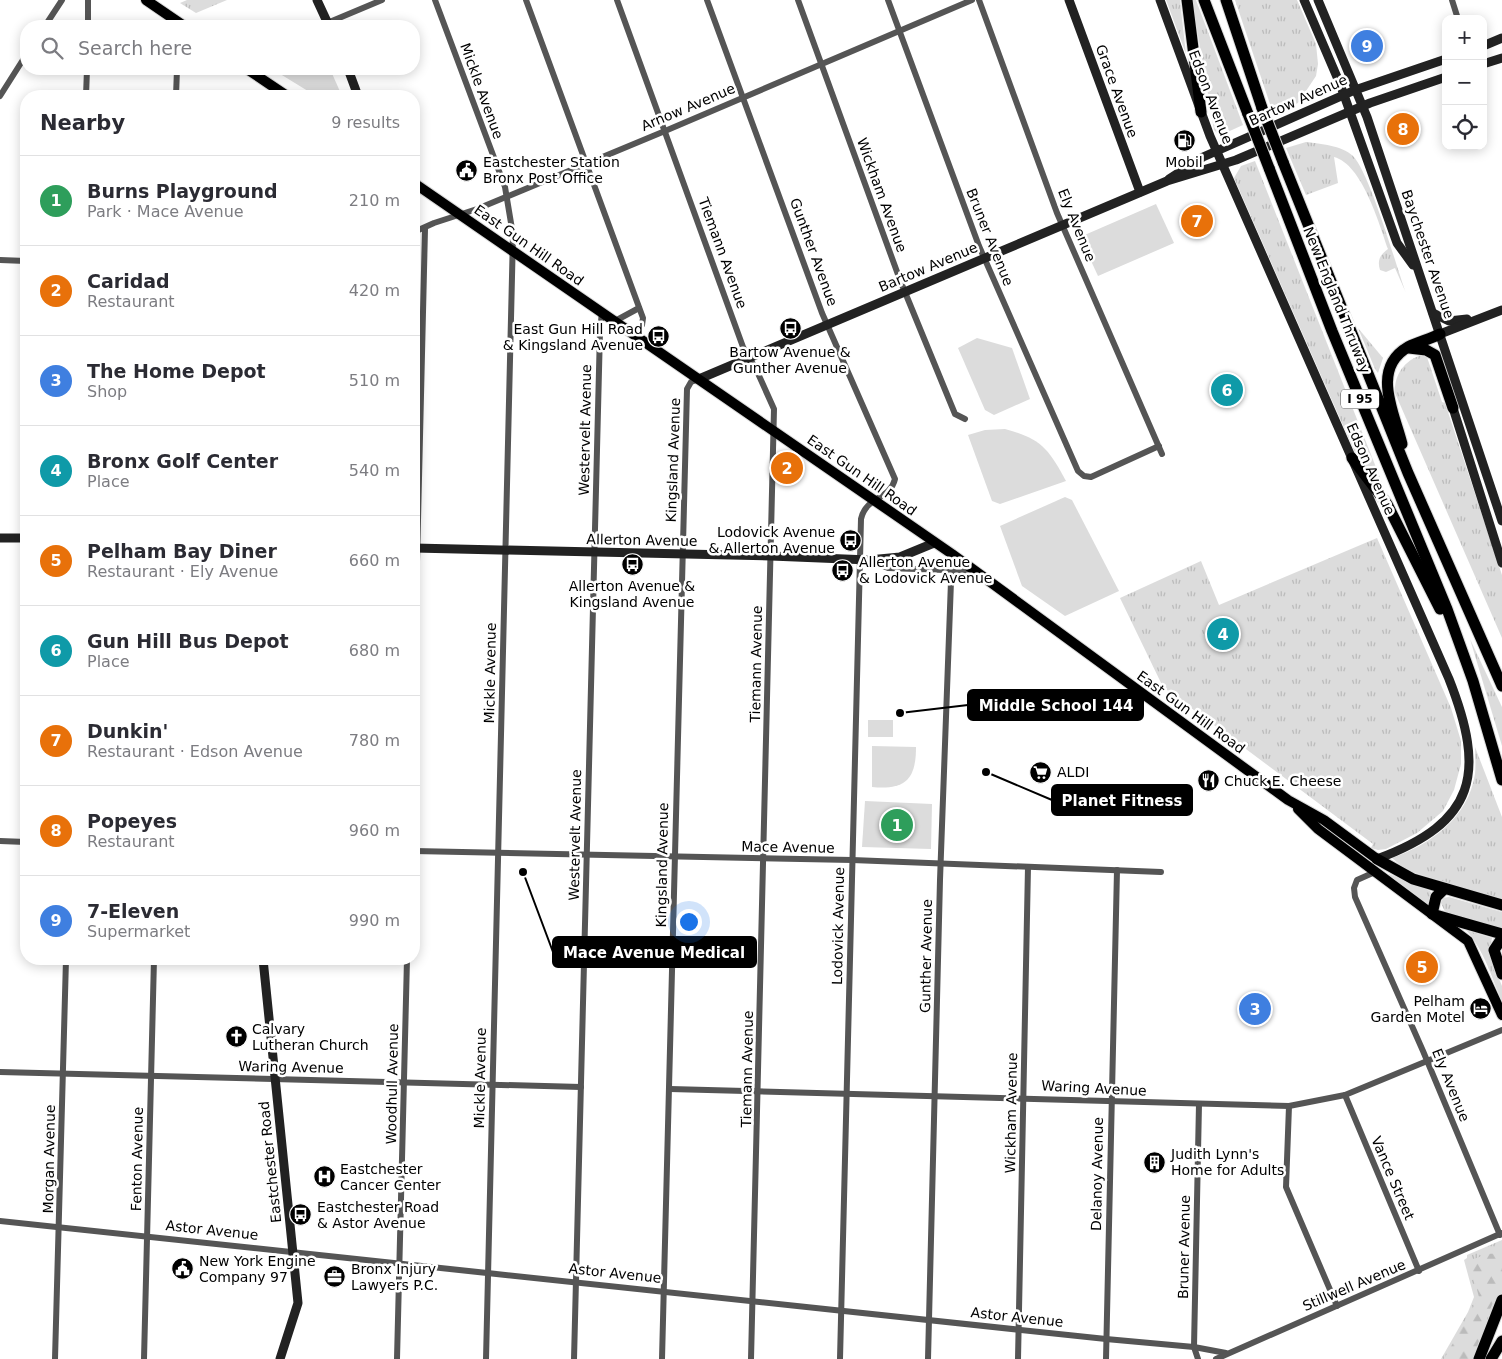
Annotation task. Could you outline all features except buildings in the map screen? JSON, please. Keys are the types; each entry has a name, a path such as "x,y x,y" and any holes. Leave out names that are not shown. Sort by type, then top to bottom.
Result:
{"highway":[{"path":"1187,0 1201,112"},
{"name":"New England Thruway","path":"1204,0 1268,168 1454,629 1502,780"},
{"name":"New England Thruway","path":"1226,0 1262,108 1408,473 1502,686"},
{"path":"1408,473 1386,387 1387,377 1394,360 1407,348 1440,334"},
{"path":"1407,348 1426,350 1435,355 1453,408"},
{"path":"1352,458 1387,504 1412,551 1436,604 1454,629"},
{"path":"1377,859 1402,874 1444,889 1502,905"},
{"path":"1444,889 1436,898 1432,914 1502,934"},
{"path":"1502,938 1496,943 1494,950 1502,974"},
{"path":"1479,1359 1502,1300"},
{"path":"1491,1359 1502,1341"}],"main road":[{"path":"146,0 175,20"},
{"path":"317,0 324,20"},
{"name":"Grace Avenue","path":"1069,0 1140,192"},
{"name":"Edson Avenue","path":"1160,0 1217,151 1455,694 1467,730 1470,756 1469,774 1464,788 1445,820 1422,839 1377,859"},
{"path":"1304,0 1344,95 1397,243 1418,271"},
{"name":"Baychester Avenue","path":"1318,0 1362,106 1502,521"},
{"path":"1487,44 1502,38"},
{"path":"1487,63 1502,58"},
{"name":"Bartow Avenue","path":"1166,181 1217,151 1355,90 1443,60"},
{"path":"256,75 278,90"},
{"path":"351,75 357,90"},
{"name":"Bartow Avenue","path":"699,379 1166,181 1223,165 1362,106 1442,78"},
{"name":"East Gun Hill Road","path":"420,187 952,554 1288,800 1324,820 1377,859"},
{"path":"1440,334 1502,310"},
{"path":"1432,312 1448,322 1480,318"},
{"path":"1453,408 1502,563"},
{"path":"0,538 20,538"},
{"name":"Allerton Avenue","path":"420,548 771,556 864,560 900,557 934,543"},
{"name":"East Gun Hill Road","path":"1288,800 1318,829 1461,934 1471,945 1502,1015"},
{"name":"Eastchester Road","path":"264,965 298,1302 280,1359"}],"street":[{"path":"49,20 62,0"},
{"path":"88,0 88,20"},
{"path":"337,20 382,0"},
{"name":"Mickle Avenue","path":"436,0 507,196 513,251 486,1359"},
{"path":"526,0 643,318 642,325 635,334"},
{"name":"Tiemann Avenue","path":"617,0 740,337 774,410 759,1091 751,1359"},
{"name":"Gunther Avenue","path":"707,0 828,325 895,479 891,490 874,500"},
{"name":"Wickham Avenue","path":"798,0 905,292 955,414 965,419"},
{"name":"Bruner Avenue","path":"888,0 984,258 1078,471 1084,476 1091,477 1159,446"},
{"name":"Arnow Avenue","path":"420,230 429,225 460,215 665,131 972,0"},
{"name":"Ely Avenue","path":"979,0 1063,225 1162,454"},
{"path":"1452,0 1457,15"},
{"path":"0,96 20,64"},
{"path":"86,90 87,75"},
{"path":"176,90 177,75"},
{"path":"420,381 425,229"},
{"path":"0,260 20,261"},
{"path":"615,321 639,308"},
{"name":"Westervelt Avenue","path":"574,1359 594,552 602,312"},
{"name":"Kingsland Avenue","path":"662,1359 687,389 691,382 699,379"},
{"name":"Lodovick Avenue","path":"840,1359 852,860 864,560 862,513 864,508 874,500"},
{"name":"Gunther Avenue","path":"928,1359 934,1095 952,554"},
{"name":"Allerton Avenue","path":"864,560 888,568 975,571"},
{"path":"0,841 20,842"},
{"name":"Mace Avenue","path":"420,851 764,860 852,860 1161,872"},
{"name":"Wickham Avenue","path":"1018,1359 1028,867"},
{"name":"Delanoy Avenue","path":"1106,1359 1117,870"},
{"name":"Ely Avenue","path":"1375,872 1359,878 1355,885 1354,894 1501,1234"},
{"name":"Morgan Avenue","path":"55,1359 66,965"},
{"name":"Fenton Avenue","path":"144,1359 154,965"},
{"name":"Woodhull Avenue","path":"397,1359 407,965"},
{"name":"Waring Avenue","path":"670,1089 1289,1106 1345,1095 1502,1030"},
{"name":"Waring Avenue","path":"0,1072 581,1087"},
{"name":"Vance Street","path":"1345,1095 1419,1271"},
{"name":"Bruner Avenue","path":"1198,1359 1194,1347 1199,1104"},
{"path":"1289,1106 1286,1187 1337,1306"},
{"name":"Astor Avenue","path":"0,1221 1194,1347 1226,1353"},
{"name":"Stillwell Avenue","path":"1216,1359 1501,1234"}],"green space":[{"path":"187,0 227,0 196,13 180,3"},
{"path":"1166,0 1180,0 1186,54"},
{"path":"1192,0 1196,0 1243,125 1223,134 1218,134 1214,130"},
{"path":"1235,0 1297,0 1316,44 1318,64 1316,76 1298,103 1273,113"},
{"path":"282,75 333,75 339,90 306,90"},
{"path":"1306,142 1343,149 1353,156 1360,166 1375,200 1406,293 1395,268 1386,272 1380,270 1380,258 1388,249 1380,225 1361,182 1344,162 1334,157 1338,183 1306,195 1286,148"},
{"path":"1255,161 1383,485 1380,487 1356,455 1234,178 1241,166"},
{"path":"1156,204 1174,243 1098,276 1080,237"},
{"path":"1358,328 1383,358 1378,373 1375,369"},
{"path":"977,338 1012,348 1030,399 994,415 985,410 958,348"},
{"path":"1421,355 1427,357 1442,402 1445,403 1502,575 1502,638 1395,393 1396,380 1401,370 1410,361"},
{"path":"1005,429 1027,437 1042,446 1054,460 1066,481 1000,504 992,501 968,435 985,430"},
{"path":"1065,497 1072,500 1119,591 1065,616 1022,586 1000,526"},
{"path":"1377,538 1451,708 1461,741 1461,764 1454,790 1443,811 1417,833 1386,849 1378,850 1371,848 1373,844 1163,687 1120,598 1201,561 1219,605"},
{"path":"1470,639 1502,707 1502,746"},
{"path":"868,720 893,720 893,737 868,737"},
{"path":"872,746 916,747 914,768 906,781 893,787 872,787"},
{"path":"1475,747 1502,817 1502,900 1406,870 1392,858 1434,837 1446,827 1465,804 1475,774"},
{"path":"865,801 932,804 931,849 862,847"},
{"path":"1389,874 1430,891 1432,895 1430,903 1427,904 1388,876"},
{"path":"1449,897 1502,912 1502,930 1445,912 1441,903 1443,898"},
{"path":"1466,930 1492,938 1489,954 1502,986 1502,1002 1483,955"},
{"path":"1502,1240 1502,1293 1476,1359 1441,1359 1468,1312 1474,1297 1464,1260 1467,1258 1467,1255"},
{"path":"1502,1253 1502,1282 1485,1321 1474,1359 1444,1359 1479,1297 1469,1261 1487,1254"}],"place":[{"name":"7-Eleven","path":"1367,46"},
{"name":"Popeyes","path":"1403,129"},
{"name":"Mobil","path":"1184,140"},
{"name":"Eastchester Station Bronx Post Office","path":"467,170"},
{"name":"Dunkin'","path":"1197,221"},
{"name":"Bartow Avenue & Gunther Avenue","path":"790,329"},
{"name":"East Gun Hill Road & Kingsland Avenue","path":"659,337"},
{"name":"Gun Hill Bus Depot","path":"1227,390"},
{"name":"Caridad","path":"787,468"},
{"name":"Lodovick Avenue & Allerton Avenue","path":"851,540"},
{"name":"Allerton Avenue & Kingsland Avenue","path":"632,564"},
{"name":"Allerton Avenue & Lodovick Avenue","path":"843,570"},
{"name":"Bronx Golf Center","path":"1223,634"},
{"name":"Middle School 144","path":"900,713"},
{"name":"Planet Fitness","path":"986,772"},
{"name":"ALDI","path":"1041,772"},
{"name":"Chuck E. Cheese","path":"1208,781"},
{"name":"Burns Playground","path":"897,825"},
{"name":"Mace Avenue Medical","path":"523,872"},
{"name":"Pelham Bay Diner","path":"1422,967"},
{"name":"The Home Depot","path":"1255,1009"},
{"name":"Pelham Garden Motel","path":"1481,1009"},
{"name":"Calvary Lutheran Church","path":"236,1037"},
{"name":"Judith Lynn's Home for Adults","path":"1155,1162"},
{"name":"Eastchester Cancer Center","path":"324,1177"},
{"name":"Eastchester Road & Astor Avenue","path":"301,1215"},
{"name":"New York Engine Company 97","path":"183,1269"},
{"name":"Bronx Injury Lawyers P.C.","path":"335,1277"}]}
